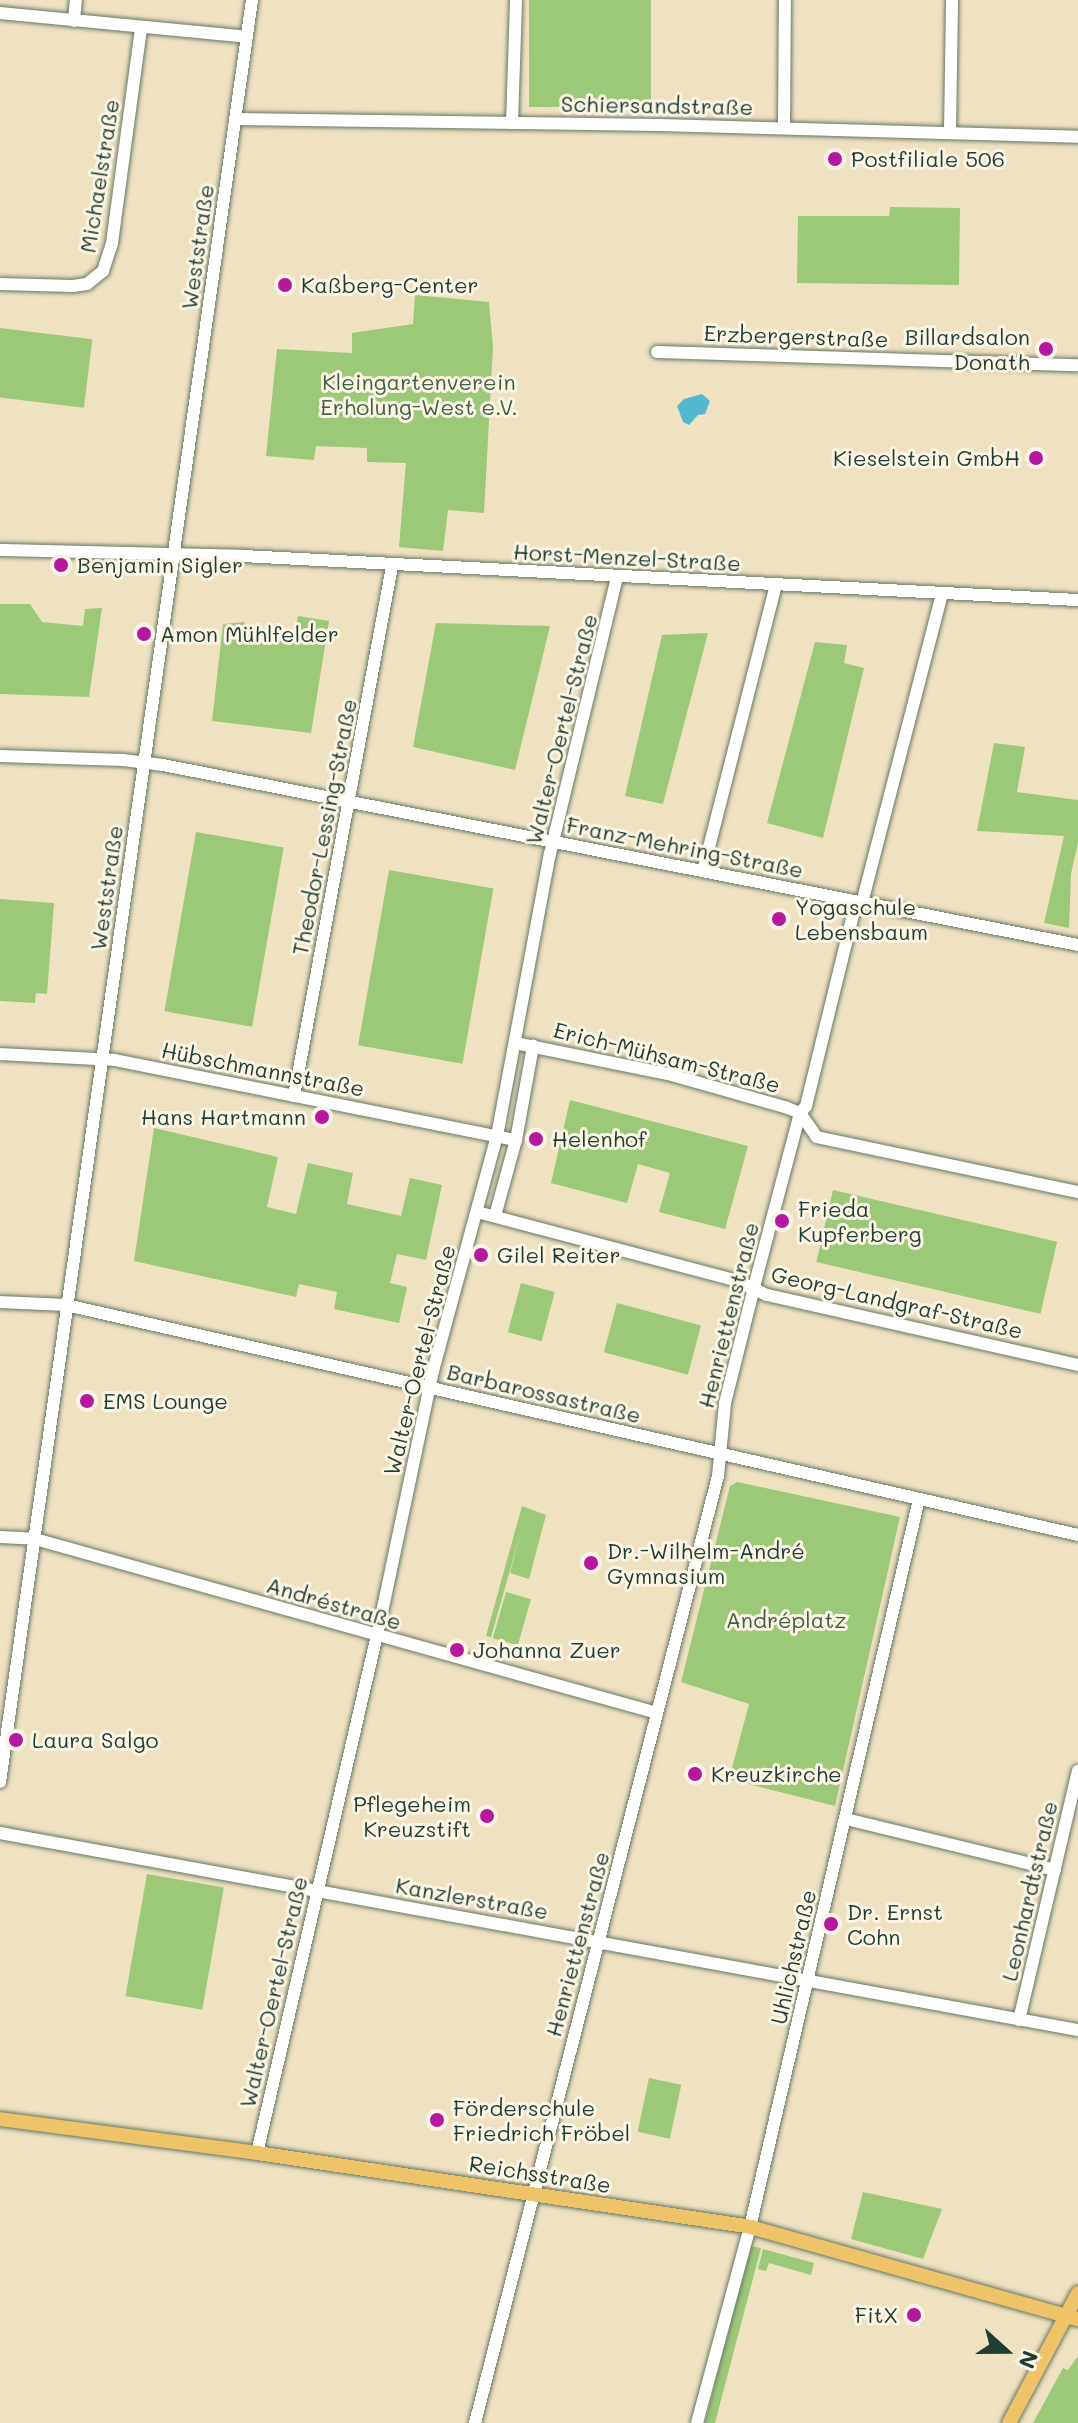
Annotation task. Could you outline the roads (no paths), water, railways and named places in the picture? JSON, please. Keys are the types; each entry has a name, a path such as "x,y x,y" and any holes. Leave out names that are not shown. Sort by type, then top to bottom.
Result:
{"main road":[{"name":"Reichsstraße","path":"0,2119 257,2153 750,2227 1072,2317"},
{"path":"1009,2423 1072,2317 1078,2293"}],"street":[{"path":"74,21 76,0"},
{"name":"Weststraße","path":"0,1782 252,0"},
{"path":"512,123 516,0"},
{"path":"784,128 785,0"},
{"path":"950,131 952,0"},
{"path":"0,13 247,37"},
{"name":"Michaelstraße","path":"0,284 73,286 87,284 103,271 112,243 141,28"},
{"name":"Schiersandstraße","path":"235,119 950,131 1078,137"},
{"name":"Erzbergerstraße","path":"657,352 1078,365"},
{"name":"Horst-Menzel-Straße","path":"0,550 243,556 1078,600"},
{"name":"Theodor-Lessing-Straße","path":"294,1096 392,566"},
{"name":"Walter-Oertel-Straße","path":"257,2153 447,1312 497,1136 555,841 617,577"},
{"path":"703,871 776,585"},
{"name":"Henriettenstraße","path":"475,2423 718,1476 725,1403 754,1289 800,1113 806,1106 853,914 862,903 942,593"},
{"name":"Franz-Mehring-Straße","path":"0,756 143,762 1078,945"},
{"name":"Erich-Mühsam-Straße","path":"515,1043 668,1074 800,1113 817,1137 1078,1192"},
{"path":"495,1216 516,1140 533,1046"},
{"name":"Hübschmannstraße","path":"0,1054 102,1058 516,1140"},
{"name":"Georg-Landgraf-Straße","path":"477,1212 767,1295 1078,1365"},
{"name":"Barbarossastraße","path":"0,1302 66,1305 1078,1535"},
{"name":"Uhlichstraße","path":"697,2423 750,2227 919,1499"},
{"name":"Andréstraße","path":"0,1537 35,1539 657,1713"},
{"name":"Leonhardtstraße","path":"1019,2020 1078,1771"},
{"path":"846,1819 1055,1870"},
{"name":"Kanzlerstraße","path":"0,1833 1078,2030"}],"water":[{"path":"702,394 710,401 705,414 698,415 689,425 683,422 677,406 684,399"}],"place":[{"name":"Postfiliale 506","path":"835,159"},
{"name":"Kaßberg-Center","path":"285,285"},
{"name":"Billardsalon Donath","path":"1046,349"},
{"name":"Kieselstein GmbH","path":"1036,458"},
{"name":"Benjamin Sigler","path":"61,565"},
{"name":"Amon Mühlfelder","path":"144,634"},
{"name":"Yogaschule Lebensbaum","path":"779,919"},
{"name":"Hans Hartmann","path":"322,1117"},
{"name":"Helenhof","path":"536,1139"},
{"name":"Frieda Kupferberg","path":"782,1221"},
{"name":"Gilel Reiter","path":"481,1255"},
{"name":"EMS Lounge","path":"87,1401"},
{"name":"Dr.-Wilhelm-André Gymnasium","path":"591,1563"},
{"name":"Johanna Zuer","path":"457,1650"},
{"name":"Laura Salgo","path":"16,1740"},
{"name":"Kreuzkirche","path":"695,1774"},
{"name":"Pflegeheim Kreuzstift","path":"487,1816"},
{"name":"Dr. Ernst Cohn","path":"831,1924"},
{"name":"Förderschule Friedrich Fröbel","path":"437,2120"},
{"name":"FitX","path":"914,2315"}],"park label":[{"name":"Kleingartenverein Erholung-West e.V.","path":"419,394"},
{"name":"Andréplatz","path":"786,1620"}]}
